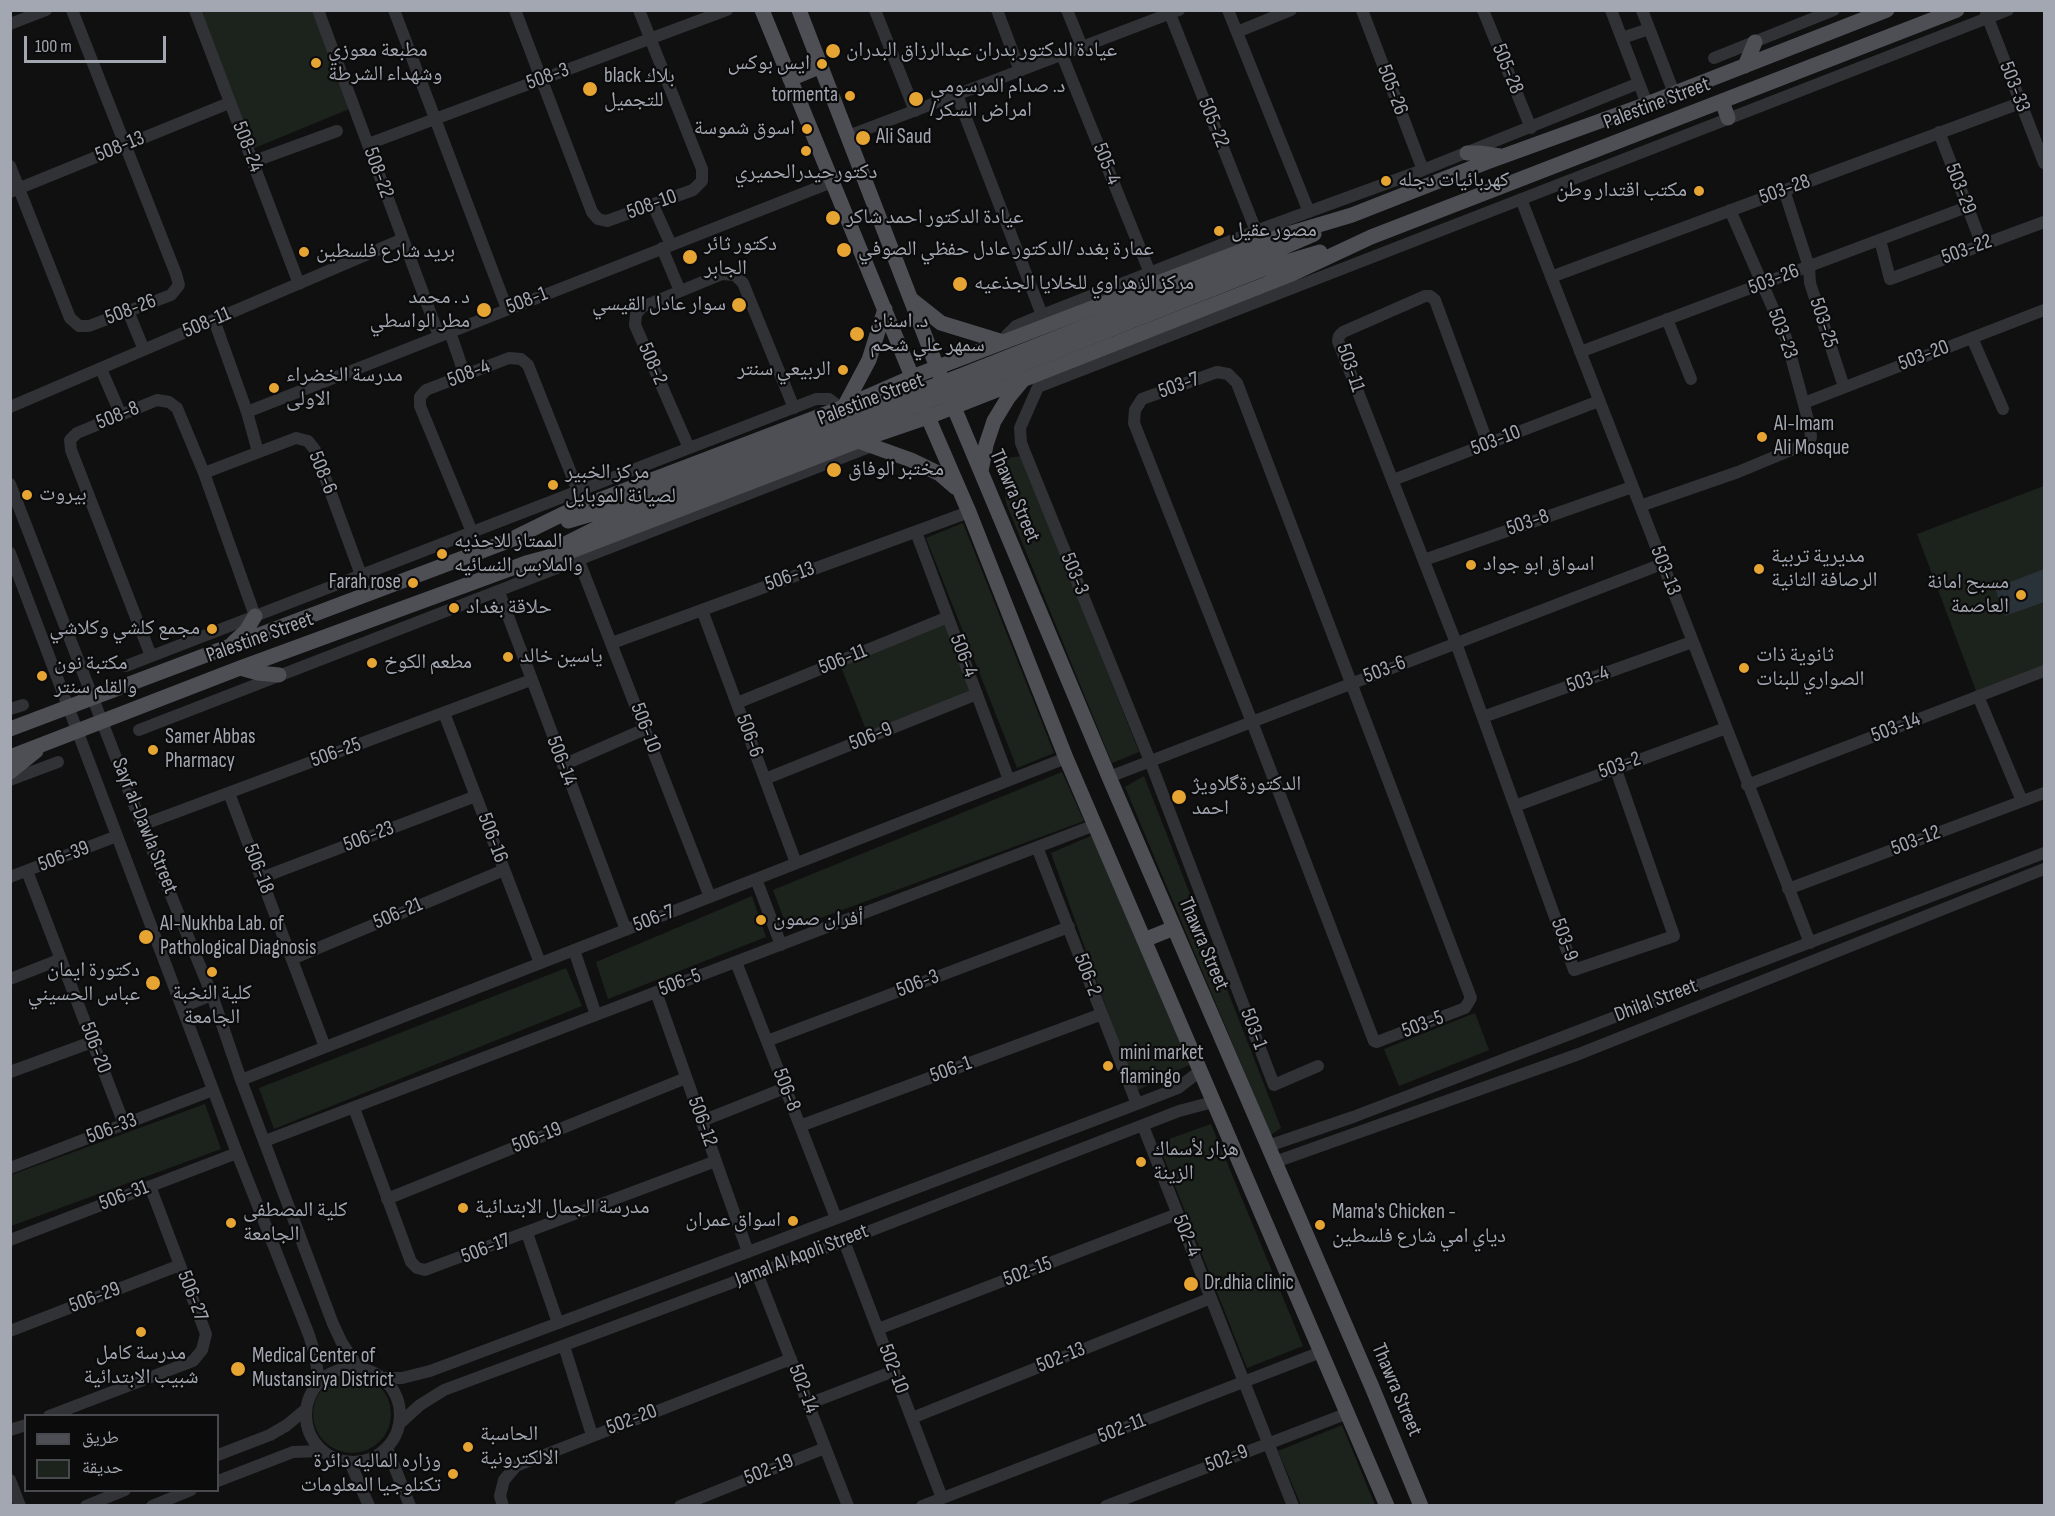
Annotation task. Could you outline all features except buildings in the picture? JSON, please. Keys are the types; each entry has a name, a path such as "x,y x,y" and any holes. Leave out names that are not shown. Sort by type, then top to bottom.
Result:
{"main road":[{"path":"762,10 914,381"},
{"path":"799,10 939,371"},
{"name":"Palestine Street","path":"12,728 516,537 565,513 914,381 1003,342 1278,237 1352,215 1647,104 1887,10"},
{"name":"Palestine Street","path":"10,757 240,668 526,563 574,550 865,444 926,412 1024,379 1292,274 1371,237 1957,10"},
{"path":"1745,66 1755,42"},
{"path":"790,79 821,66"},
{"path":"1722,101 1728,118"},
{"path":"1467,153 1503,157"},
{"name":"Palestine Street","path":"516,537 604,517 965,387 1260,264 1291,245 1352,215"},
{"name":"Palestine Street","path":"1260,264 1371,237"},
{"path":"912,299 941,322 1003,342"},
{"path":"843,408 869,360 885,309"},
{"path":"981,471 986,445 994,422 1008,398 1024,379"},
{"name":"Thawra Street","path":"952,402 1109,777 1421,1506"},
{"path":"926,412 969,512 1066,758 1387,1506"},
{"path":"865,444 911,460 940,474 958,489"},
{"name":"Palestine Street","path":"526,563 604,517"},
{"path":"228,648 246,631 255,616"},
{"path":"240,668 279,675"},
{"path":"10,772 43,744"},
{"path":"1144,940 1174,928"}],"street":[{"path":"10,24 46,10"},
{"path":"72,10 125,145"},
{"name":"508-24","path":"195,10 299,284"},
{"name":"508-22","path":"318,10 403,239 444,334 465,376"},
{"path":"394,10 507,309"},
{"path":"515,10 541,80"},
{"name":"508-10","path":"541,80 592,212 598,219 607,221 693,190 702,181 702,169 639,10"},
{"name":"508-3","path":"368,144 728,10"},
{"path":"874,10 915,111"},
{"path":"997,10 1020,71"},
{"path":"1067,10 1082,47"},
{"path":"1228,10 1309,212"},
{"path":"1237,32 1291,10"},
{"name":"505-26","path":"1362,10 1423,170"},
{"name":"505-28","path":"1483,10 1531,128"},
{"path":"1611,10 1647,104"},
{"path":"1642,10 1674,93"},
{"path":"1714,58 1834,10"},
{"path":"1521,199 1987,14 2008,10"},
{"path":"848,136 1174,12"},
{"name":"505-22","path":"1174,12 1256,231"},
{"name":"503-33","path":"1987,14 2044,163"},
{"path":"1622,39 1649,29"},
{"name":"505-4","path":"1062,55 1150,273"},
{"path":"1003,342 1006,335 1016,326 1042,315 1256,231 1467,153 1639,83"},
{"path":"957,95 1042,315"},
{"name":"508-13","path":"15,190 230,103"},
{"name":"503-28","path":"1551,277 2020,103"},
{"path":"252,162 338,131"},
{"name":"503-29","path":"1939,132 1982,245"},
{"name":"508-26","path":"10,166 15,190 70,318 79,326 89,326 171,295 179,285 125,145"},
{"name":"508-1","path":"247,412 832,182"},
{"name":"503-25","path":"1784,190 1809,267 1810,283 1844,387"},
{"name":"503-13","path":"1521,199 1810,943"},
{"name":"503-3","path":"1150,761 1021,443 1020,428 1038,387 1521,199"},
{"path":"653,205 680,291"},
{"name":"503-26","path":"1580,352 1967,207"},
{"name":"503-23","path":"1640,506 1738,472 1808,443 1811,438 1786,338 1730,210"},
{"name":"503-22","path":"1880,240 1890,279 2044,222"},
{"name":"508-11","path":"10,407 403,239"},
{"name":"508-2","path":"689,448 635,325 636,314 642,307 722,274 735,275 743,282 794,408"},
{"name":"503-11","path":"1456,643 1338,341 1343,332 1425,296 1430,296 1435,300 1488,444"},
{"name":"503-20","path":"1804,403 2044,310"},
{"path":"128,311 144,350"},
{"path":"214,320 247,412 258,452"},
{"path":"1667,320 1691,379"},
{"path":"1972,338 2003,409"},
{"name":"508-4","path":"472,532 420,406 420,397 426,390 509,358 521,359 528,365 578,491"},
{"path":"101,369 121,415"},
{"name":"503-7","path":"1252,722 1134,423 1135,410 1142,399 1217,372 1228,374 1237,383 1352,683"},
{"path":"126,666 816,399 825,398 843,408"},
{"name":"508-8","path":"151,656 71,450 70,440 76,433 157,400 169,402 177,408 204,473 255,616"},
{"name":"503-10","path":"1393,480 1599,401"},
{"name":"508-6","path":"204,473 296,438 308,441 315,450 361,575"},
{"path":"139,730 579,561 865,444"},
{"name":"Sayf al-Dawla Street","path":"10,484 142,825 212,995 241,1080 333,1324 358,1367"},
{"name":"503-8","path":"1424,560 1632,487"},
{"name":"506-13","path":"612,643 969,512"},
{"name":"506-4","path":"916,532 1009,780"},
{"name":"Sayf al-Dawla Street","path":"10,553 237,1153 309,1335 320,1381"},
{"name":"506-10","path":"579,561 710,897"},
{"name":"503-6","path":"1109,777 1662,564"},
{"name":"506-14","path":"499,592 626,930"},
{"name":"506-6","path":"702,610 796,863"},
{"name":"506-11","path":"737,703 948,617"},
{"name":"503-4","path":"1483,717 1692,642"},
{"name":"503-9","path":"1456,643 1574,970 1674,936 1616,767"},
{"name":"503-14","path":"1748,785 2044,671"},
{"name":"506-25","path":"142,825 531,680"},
{"name":"503-5","path":"1252,722 1374,1041 1377,1042 1466,1008 1472,998 1352,683"},
{"name":"506-9","path":"765,779 977,694"},
{"path":"1978,696 2022,801"},
{"path":"10,709 23,705"},
{"name":"506-16","path":"444,712 540,963"},
{"name":"503-2","path":"1515,806 1726,728"},
{"path":"563,765 645,729"},
{"name":"506-7","path":"241,1080 1066,758"},
{"name":"503-1","path":"1150,761 1274,1084 1318,1066"},
{"path":"10,780 58,762"},
{"name":"506-18","path":"229,793 325,1047"},
{"name":"503-12","path":"1788,889 2044,793"},
{"name":"506-23","path":"261,878 476,796"},
{"name":"506-5","path":"265,1141 1095,825"},
{"name":"506-39","path":"10,877 117,836"},
{"name":"506-2","path":"1037,847 1137,1104"},
{"name":"Dhilal Street","path":"1268,1146 1353,1117 2044,853"},
{"name":"Dhilal Street","path":"1275,1162 1579,1054 2044,869"},
{"name":"506-21","path":"292,959 504,870"},
{"name":"506-20","path":"27,871 124,1124"},
{"path":"756,879 781,945"},
{"name":"506-3","path":"767,1041 1069,927"},
{"path":"574,950 596,1015"},
{"path":"10,979 61,959"},
{"name":"506-8","path":"736,962 836,1218"},
{"name":"506-12","path":"656,992 748,1252"},
{"path":"182,1007 212,995"},
{"name":"506-1","path":"800,1126 1102,1014"},
{"path":"1572,1033 1579,1054"},
{"path":"10,1072 92,1042"},
{"name":"Jamal Al Aqoli Street","path":"384,1378 402,1378 430,1371 748,1252 1137,1104 1186,1083 1200,1071"},
{"name":"506-19","path":"387,1199 686,1078"},
{"path":"702,1121 785,1088"},
{"name":"506-33","path":"10,1168 213,1090"},
{"path":"1170,1090 1179,1112"},
{"name":"Jamal Al Aqoli Street","path":"399,1424 420,1405 444,1390 844,1241 1179,1112 1213,1102"},
{"name":"506-17","path":"354,1108 411,1262 417,1268 425,1270 716,1161"},
{"name":"502-4","path":"1143,1126 1293,1506"},
{"name":"506-31","path":"10,1240 237,1153"},
{"name":"506-27","path":"54,1414 193,1361 202,1350 206,1334 150,1186"},
{"name":"502-15","path":"878,1329 1177,1214"},
{"path":"527,1233 558,1323"},
{"name":"502-10","path":"844,1241 942,1498"},
{"name":"506-29","path":"10,1331 180,1265"},
{"name":"502-14","path":"757,1273 848,1506"},
{"name":"502-13","path":"912,1418 1211,1298"},
{"path":"564,1346 592,1435"},
{"name":"502-11","path":"922,1506 1322,1352"},
{"name":"502-20","path":"502,1506 500,1496 504,1480 516,1466 791,1359"},
{"path":"358,1367 384,1378 398,1399 400,1411 395,1437 387,1448 370,1459 350,1462 330,1457 322,1451 309,1432 306,1409 310,1394 320,1381 344,1368 358,1367"},
{"path":"808,1404 894,1371"},
{"path":"219,1455 279,1430 306,1409"},
{"name":"502-9","path":"1106,1506 1348,1413"},
{"path":"387,1448 410,1506"},
{"name":"502-19","path":"680,1506 825,1448"},
{"path":"219,1480 293,1452 322,1451"},
{"path":"350,1462 369,1506"},
{"path":"10,1480 20,1506"},
{"path":"86,1506 122,1492"},
{"path":"152,1506 188,1492"}],"green space":[{"path":"195,11 318,11 354,107 252,149"},
{"path":"1022,456 1139,752 1112,763 1006,503 1003,472 1007,458"},
{"path":"2044,486 2044,671 1978,696 1917,534"},
{"path":"963,523 1054,753 1017,768 926,538"},
{"path":"948,617 977,694 869,737 839,662"},
{"path":"1062,772 1084,821 788,930 773,890"},
{"path":"1144,776 1281,1128 1271,1135 1125,787"},
{"path":"1093,835 1191,1064 1136,1091 1051,853"},
{"path":"752,896 766,937 608,999 596,962"},
{"path":"566,968 582,1006 274,1129 259,1088"},
{"path":"1475,1013 1489,1050 1399,1086 1384,1049"},
{"path":"205,1104 221,1149 11,1226 11,1175"},
{"path":"1211,1124 1303,1346 1247,1368 1158,1143"},
{"path":"352,1375 367,1378 380,1386 388,1399 391,1414 388,1429 380,1442 367,1450 352,1453 337,1450 324,1442 316,1429 313,1414 316,1399 324,1386 337,1378"},
{"path":"1342,1425 1375,1505 1301,1505 1278,1451"}],"shaded area":[{"name":"مسبح امانة العاصمة","path":"2044,569 2044,602 2005,616 1995,588"}],"place":[{"name":"عيادة الدكتور بدران عبدالرزاق البدران","path":"833,51"},
{"name":"مطبعة معوزي وشهداء الشرطة","path":"316,63"},
{"name":"ايس بوكس","path":"822,64"},
{"name":"black بلاك للتجميل","path":"590,89"},
{"name":"tormenta","path":"850,96"},
{"name":"د. صدام المرسومي /امراض السكر","path":"916,99"},
{"name":"اسوق شموسة","path":"807,129"},
{"name":"Ali Saud","path":"863,138"},
{"name":"دكتورحيدرالحميري","path":"806,151"},
{"name":"كهربائيات دجله","path":"1386,181"},
{"name":"مكتب اقتدار وطن","path":"1699,191"},
{"name":"عيادة الدكتور احمد شاكر","path":"833,218"},
{"name":"مصور عقيل","path":"1219,231"},
{"name":"عمارة بغدد /الدكتور عادل حفظي الصوفي","path":"844,250"},
{"name":"بريد شارع فلسطين","path":"304,252"},
{"name":"دكتور ثائر الجابر","path":"690,257"},
{"name":"مركز الزهراوي للخلايا الجذعيه","path":"960,284"},
{"name":"سوار عادل القيسي","path":"739,305"},
{"name":"د . محمد مطر الواسطي","path":"484,310"},
{"name":"د. اسنان سمهر علي شحم","path":"857,334"},
{"name":"الربيعي سنتر","path":"843,370"},
{"name":"مدرسة الخضراء الاولى","path":"274,388"},
{"name":"Al-Imam Ali Mosque","path":"1762,437"},
{"name":"مختبر الوفاق","path":"834,470"},
{"name":"مركز الخبير لصيانة الموبايل","path":"553,485"},
{"name":"بيروت","path":"27,495"},
{"name":"الممتاز للاحذيه والملابس النسائيه","path":"442,554"},
{"name":"اسواق ابو جواد","path":"1471,565"},
{"name":"مديرية تربية الرصافة الثانية","path":"1759,569"},
{"name":"Farah rose","path":"413,583"},
{"name":"مسبح امانة العاصمة","path":"2021,595"},
{"name":"حلاقة بغداد","path":"454,608"},
{"name":"مجمع كلشي وكلاشي","path":"212,629"},
{"name":"ياسين خالد","path":"508,657"},
{"name":"مطعم الكوخ","path":"372,663"},
{"name":"ثانوية ذات الصواري للبنات","path":"1744,668"},
{"name":"مكتبة نون والقلم سنتر","path":"42,676"},
{"name":"Samer Abbas Pharmacy","path":"153,750"},
{"name":"الدكتورةگلاويژ احمد","path":"1179,797"},
{"name":"أفران صمون","path":"761,920"},
{"name":"Al-Nukhba Lab. of Pathological Diagnosis","path":"146,937"},
{"name":"كلية النخبة الجامعة","path":"212,972"},
{"name":"دكتورة ايمان عباس الحسيني","path":"153,983"},
{"name":"mini market flamingo","path":"1108,1066"},
{"name":"هزار لأسماك الزينة","path":"1141,1162"},
{"name":"مدرسة الجمال الابتدائية","path":"463,1208"},
{"name":"اسواق عمران","path":"793,1221"},
{"name":"كلية المصطفى الجامعة","path":"231,1223"},
{"name":"Mama's Chicken - دياي امي شارع فلسطين","path":"1320,1225"},
{"name":"Dr.dhia clinic","path":"1191,1284"},
{"name":"مدرسة كامل شبيب الابتدائية","path":"141,1332"},
{"name":"Medical Center of Mustansirya District","path":"238,1369"},
{"name":"الحاسبة الالكترونية","path":"468,1447"},
{"name":"وزاره الماليه دائرة تكنلوجيا المعلومات","path":"453,1474"}]}
